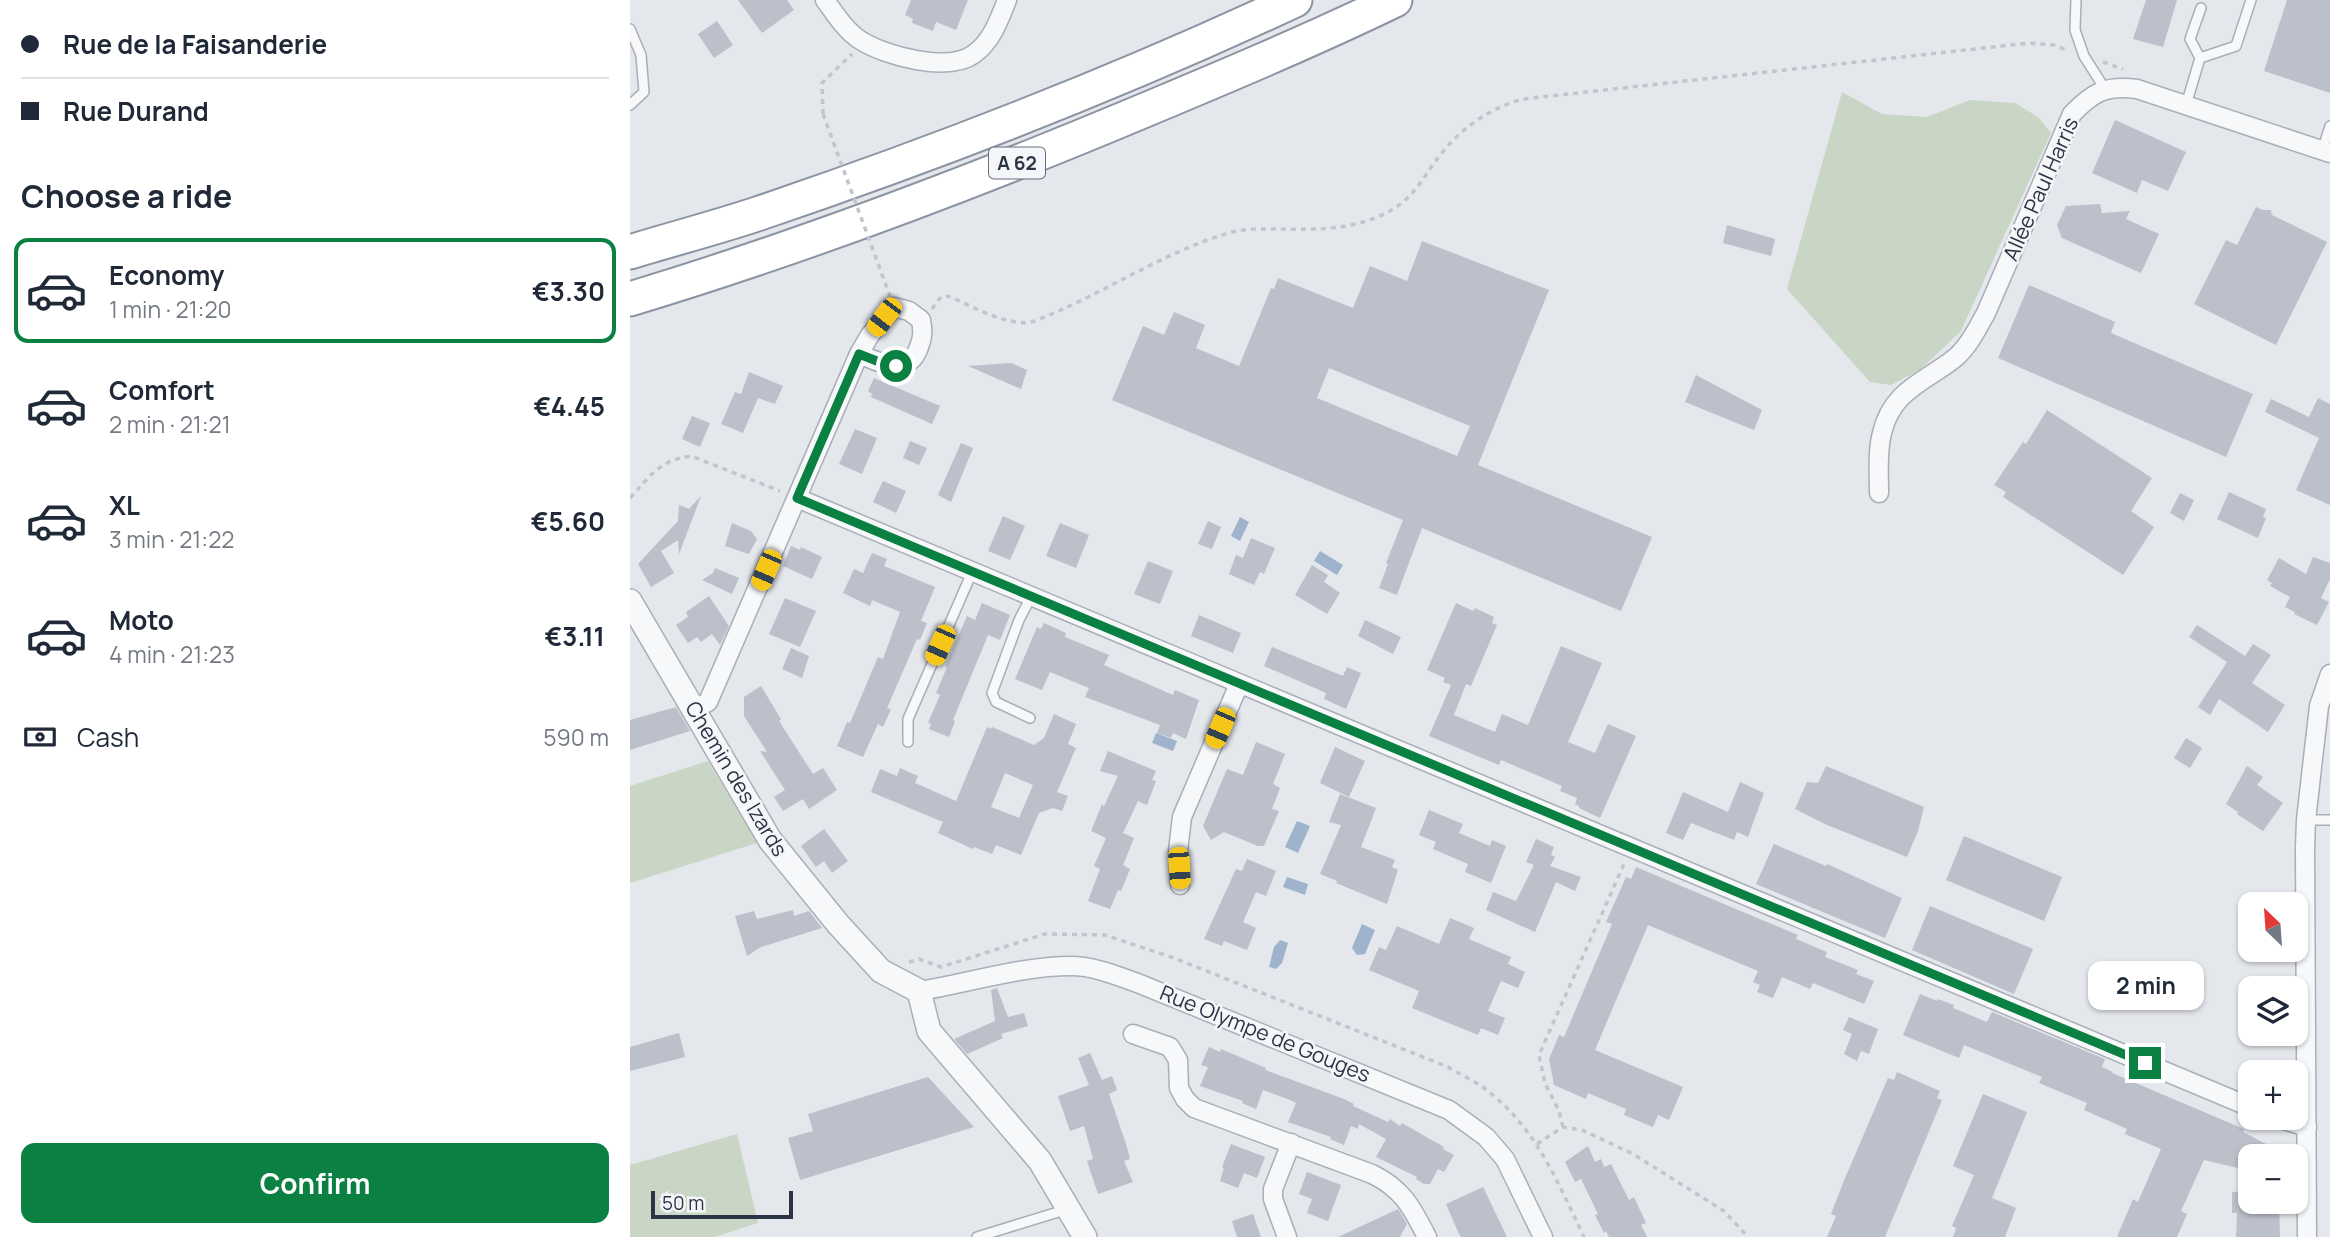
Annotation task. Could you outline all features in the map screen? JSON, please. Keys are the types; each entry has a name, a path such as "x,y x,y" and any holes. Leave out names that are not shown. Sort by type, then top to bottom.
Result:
{"highway":[{"name":"A 62","path":"630,252 755,215 922,155 1079,94 1233,29 1294,0"},
{"name":"A 62","path":"630,299 922,200 1241,70 1395,0"}],"street":[{"path":"825,0 862,41 888,53 924,62 958,62 972,56 984,46 997,25 1007,0"},
{"path":"2105,89 2137,89 2326,152"},
{"name":"Allée Paul Harris","path":"1879,493 1882,432 1894,404 1905,391 1956,357 1969,343 1986,313 2072,114 2087,97 2105,89"},
{"path":"694,709 708,702 859,354 870,335 894,307 909,311 921,320 924,334 916,356 907,364 887,365 859,354"},
{"path":"797,498 2238,1102"},
{"name":"Chemin des Izards","path":"630,601 770,840 881,971 919,991"},
{"path":"2306,1060 2306,820 2319,706 2330,674"},
{"path":"1180,885 1178,851 1182,817 1239,684"},
{"name":"Rue Olympe de Gouges","path":"919,991 1033,970 1073,966 1103,971 1140,984 1449,1110 1486,1137 1505,1159 1543,1237"},
{"path":"919,991 929,1031 1019,1133 1040,1161 1085,1237"},
{"path":"1133,1034 1170,1047 1178,1060 1180,1088 1185,1099 1194,1108 1391,1183 1414,1211 1427,1237"},
{"path":"2307,1130 2307,1237"},
{"path":"1287,1237 1272,1189 1291,1143"}],"lane":[{"path":"2076,0 2075,30 2084,56 2105,89"},
{"path":"2200,58 2236,46 2251,0"},
{"path":"2186,106 2200,58 2190,39 2201,8"},
{"path":"630,29 641,55 644,92 630,105"},
{"path":"2326,152 2330,126"},
{"path":"908,743 908,719 973,570"},
{"path":"1030,718 996,702 992,693 1019,620 1032,595"},
{"path":"2306,820 2330,820"},
{"path":"977,1237 1069,1209"}],"path":[{"path":"921,320 930,314 936,301 948,296 1002,320 1029,323 1196,245 1235,232 1254,229 1329,228 1378,217 1396,209 1410,198 1440,154 1457,136 1493,110 1523,99 2029,43 2054,45 2123,69"},
{"path":"856,49 822,83 823,114 894,307"},
{"path":"630,498 656,468 679,458 691,457 797,498"},
{"path":"1563,1126 1559,1111 1545,1083 1539,1055 1632,848"},
{"path":"1537,1144 1563,1126 1581,1130 1633,1154 1724,1211 1748,1237"}],"green space":[{"path":"1842,92 1882,114 1927,117 1970,100 2015,103 2038,117 2051,133 1961,331 1921,369 1891,385 1870,382 1787,289"},
{"path":"708,761 757,843 630,883 630,786"},
{"path":"737,1134 758,1223 714,1237 630,1237 630,1165"}],"water":[{"path":"1240,517 1249,522 1240,541 1231,536"},
{"path":"1320,551 1343,565 1337,575 1314,561"},
{"path":"1156,733 1177,741 1173,751 1152,743"},
{"path":"1297,821 1310,826 1298,853 1285,847"},
{"path":"1287,877 1308,884 1305,895 1283,887"},
{"path":"1362,924 1375,930 1365,954 1357,955 1352,948"},
{"path":"1280,940 1288,943 1282,963 1276,969 1269,967 1274,947"}],"building":[{"path":"738,0 787,0 794,10 762,33"},
{"path":"911,0 968,0 956,30 936,22 933,31 912,23 913,19 905,15"},
{"path":"2146,0 2177,0 2163,47 2133,39"},
{"path":"2287,0 2330,0 2330,93 2264,71"},
{"path":"717,21 733,45 714,58 698,34"},
{"path":"2115,120 2186,152 2168,191 2142,180 2137,193 2092,173"},
{"path":"2100,204 2102,213 2130,211 2126,219 2159,234 2141,273 2062,238 2057,225 2066,206"},
{"path":"2256,207 2271,210 2272,215 2327,242 2276,345 2194,304 2226,240 2237,245"},
{"path":"1727,225 1775,239 1771,256 1723,243"},
{"path":"1422,241 1549,290 1478,465 1652,537 1621,611 1422,528 1397,595 1379,588 1403,520 1112,400 1143,326 1164,335 1174,312 1205,325 1196,348 1239,366 1271,288 1274,289 1278,278 1353,308 1370,266 1407,281","holes":["1329,368 1470,426 1457,456 1317,398"]},
{"path":"2029,285 2115,322 2111,333 2253,394 2226,457 1998,358"},
{"path":"1011,363 1027,370 1021,389 968,366"},
{"path":"749,372 783,386 775,404 758,398 743,433 721,424 735,392 741,394"},
{"path":"1696,375 1762,410 1754,430 1685,402"},
{"path":"874,378 940,406 932,424 871,397 872,394 868,391"},
{"path":"2318,398 2330,404 2330,505 2296,490 2319,438 2265,412 2271,399 2309,417"},
{"path":"2047,410 2152,478 2131,511 2154,527 2123,575 2003,497 2006,492 1994,485 2023,442 2026,444"},
{"path":"692,416 710,423 700,447 682,439"},
{"path":"855,429 877,438 862,474 839,464"},
{"path":"910,441 927,448 919,465 903,458"},
{"path":"961,443 973,448 951,502 938,495"},
{"path":"883,481 906,491 896,513 873,502"},
{"path":"2229,492 2266,509 2263,517 2266,518 2258,538 2217,519"},
{"path":"2180,493 2194,500 2184,521 2170,513"},
{"path":"701,496 679,554 678,540 661,551 674,573 651,587 638,564 678,521 679,505 689,509"},
{"path":"1003,516 1025,526 1010,560 988,551"},
{"path":"1208,521 1221,527 1212,549 1198,544"},
{"path":"732,523 751,531 757,539 749,554 725,546"},
{"path":"1060,523 1089,535 1076,568 1046,556"},
{"path":"1251,538 1275,548 1264,574 1260,572 1254,585 1229,574 1236,555 1243,558"},
{"path":"791,546 800,550 801,547 822,557 812,579 783,566"},
{"path":"872,553 887,559 884,566 935,587 921,621 927,623 920,640 917,639 887,708 891,709 883,727 878,724 863,757 837,746 847,722 850,723 878,657 883,659 900,612 872,600 870,606 843,593 854,569 863,573"},
{"path":"2313,557 2330,563 2330,579 2321,598 2329,602 2317,625 2285,607 2290,597 2270,586 2272,583 2267,580 2279,558 2306,574"},
{"path":"1148,561 1173,571 1160,604 1134,594"},
{"path":"1312,565 1328,575 1324,582 1340,593 1327,614 1295,595"},
{"path":"715,568 739,578 732,594 702,580 713,573"},
{"path":"709,596 729,626 720,645 712,634 701,642 697,637 688,643 676,625 688,617 686,612"},
{"path":"785,598 816,611 800,647 769,634"},
{"path":"982,603 1010,615 1000,640 988,635 953,720 955,721 949,737 929,729 931,724 928,723 940,695 936,693 945,667 967,616 975,620"},
{"path":"1456,603 1494,617 1492,623 1497,625 1471,686 1466,684 1454,715 1495,732 1502,714 1528,725 1561,646 1602,663 1568,742 1595,753 1608,724 1636,736 1600,818 1579,808 1575,804 1577,798 1560,791 1562,786 1501,760 1499,765 1429,736 1451,685 1443,682 1445,678 1427,670"},
{"path":"1199,615 1241,633 1233,653 1191,636"},
{"path":"1365,620 1401,637 1393,654 1358,636"},
{"path":"1044,623 1066,633 1065,637 1109,655 1104,665 1173,695 1175,690 1199,700 1186,739 1173,733 1171,738 1157,733 1160,725 1085,697 1089,688 1050,672 1042,690 1015,679 1037,627 1041,629"},
{"path":"2197,625 2245,656 2253,644 2271,655 2252,683 2285,705 2268,732 2219,699 2210,715 2198,707 2227,662 2189,637"},
{"path":"1272,647 1343,676 1347,667 1361,673 1346,709 1324,699 1326,693 1264,666"},
{"path":"791,648 809,656 802,678 782,669"},
{"path":"761,686 781,719 779,721 813,774 823,768 837,790 809,809 803,799 783,811 774,797 785,790 760,751 767,752 744,716 744,697"},
{"path":"676,707 690,731 630,750 630,720"},
{"path":"1054,714 1076,724 1068,744 1076,748 1057,792 1068,796 1062,811 1053,808 1039,813 1021,855 996,845 992,854 974,847 973,849 938,833 943,822 871,792 880,769 897,776 900,768 918,776 915,783 956,801 987,727 1034,745 1044,738","holes":["1005,773 1033,785 1019,818 991,807"]},
{"path":"2186,738 2202,748 2190,768 2174,758"},
{"path":"1256,742 1285,754 1273,784 1280,788 1272,809 1279,811 1264,846 1224,832 1211,840 1203,826 1227,769 1243,775"},
{"path":"1335,747 1365,761 1349,797 1320,783"},
{"path":"1108,751 1156,771 1152,780 1156,781 1147,805 1138,801 1123,833 1134,838 1123,865 1130,869 1110,909 1088,901 1100,869 1094,866 1106,838 1091,831 1118,776 1100,771"},
{"path":"1826,766 1924,807 1907,857 1827,825 1795,809 1807,782 1818,783"},
{"path":"2247,766 2263,777 2257,785 2283,803 2263,831 2226,804"},
{"path":"1740,782 1764,793 1748,837 1737,832 1734,840 1691,823 1683,840 1666,833 1683,792 1728,812"},
{"path":"1340,794 1376,808 1361,847 1395,860 1392,867 1398,870 1387,904 1320,874 1341,825 1329,822"},
{"path":"1429,810 1463,824 1459,833 1490,846 1492,840 1506,846 1491,883 1465,872 1468,864 1433,849 1436,842 1419,835"},
{"path":"824,829 848,861 832,873 824,861 816,867 801,846"},
{"path":"1964,836 2062,877 2044,921 1946,880"},
{"path":"1536,839 1554,847 1551,855 1555,857 1550,866 1581,877 1575,891 1556,882 1535,932 1486,910 1493,892 1516,901 1534,865 1526,862"},
{"path":"1774,844 1826,866 1827,864 1902,898 1885,938 1756,884"},
{"path":"1247,859 1276,871 1266,896 1256,892 1243,922 1256,928 1247,950 1224,941 1222,946 1204,939 1236,869 1242,871"},
{"path":"1636,867 1798,935 1796,939 1827,952 1825,957 1858,970 1856,974 1874,981 1864,1004 1813,983 1810,989 1782,977 1773,998 1757,992 1760,985 1753,982 1758,971 1648,925 1595,1050 1683,1087 1669,1120 1658,1115 1653,1127 1624,1115 1626,1109 1588,1093 1586,1099 1554,1085 1549,1059 1559,1035 1564,1037 1612,924 1606,922 1626,877 1631,879"},
{"path":"1930,906 2033,949 2014,994 1912,950"},
{"path":"793,910 794,916 809,911 822,928 761,947 747,956 735,916 754,911 757,919"},
{"path":"1450,918 1474,928 1469,939 1511,957 1508,964 1525,972 1518,988 1501,981 1488,1011 1505,1018 1498,1035 1481,1028 1478,1035 1412,1008 1419,991 1369,970 1379,947 1386,950 1397,926 1439,944"},
{"path":"997,988 1008,1017 1024,1013 1028,1026 1001,1034 1003,1038 967,1054 954,1039 995,1021 991,990"},
{"path":"1920,994 1954,1005 1953,1008 1987,1022 1992,1012 2105,1059 2102,1067 2112,1073 2238,1126 2238,1130 2244,1130 2266,1144 2238,1144 2238,1168 2204,1160 2181,1211 2187,1214 2177,1237 2117,1237 2133,1199 2138,1202 2161,1149 2125,1134 2127,1129 2084,1110 2087,1103 2039,1083 2042,1077 1964,1045 1959,1058 1903,1035"},
{"path":"1849,1017 1878,1029 1869,1054 1861,1051 1857,1061 1844,1054 1852,1034 1843,1030"},
{"path":"679,1033 685,1057 630,1071 630,1047"},
{"path":"1209,1047 1220,1052 1221,1049 1266,1068 1265,1070 1344,1099 1388,1122 1390,1119 1400,1126 1402,1123 1454,1155 1444,1172 1438,1169 1430,1184 1424,1184 1416,1179 1417,1177 1376,1157 1386,1139 1359,1124 1358,1129 1351,1126 1344,1145 1330,1139 1331,1137 1288,1122 1296,1103 1290,1100 1263,1090 1256,1109 1242,1103 1243,1101 1200,1086 1208,1067 1201,1065"},
{"path":"1090,1053 1102,1080 1112,1076 1117,1090 1109,1094 1127,1147 1130,1159 1124,1161 1133,1182 1098,1194 1087,1161 1093,1159 1084,1126 1070,1131 1058,1096 1089,1085 1078,1058"},
{"path":"1897,1072 1940,1091 1937,1098 1942,1100 1885,1237 1827,1237 1836,1216 1831,1214 1843,1183 1888,1078 1894,1080"},
{"path":"928,1077 974,1127 800,1180 788,1138 813,1131 808,1114"},
{"path":"1983,1094 2027,1112 1992,1198 2016,1208 2005,1237 1953,1237 1956,1228 1952,1226 1974,1175 1953,1166"},
{"path":"1231,1144 1265,1157 1257,1178 1244,1173 1238,1188 1220,1181"},
{"path":"1588,1146 1595,1162 1601,1159 1604,1167 1611,1164 1629,1200 1634,1197 1646,1223 1641,1225 1647,1237 1609,1237 1606,1231 1604,1233 1581,1179 1575,1182 1565,1162"},
{"path":"1307,1172 1341,1185 1328,1221 1307,1213 1312,1199 1299,1194"},
{"path":"1483,1187 1507,1237 1461,1237 1458,1232 1446,1204"},
{"path":"2232,1192 2238,1192 2238,1214 2279,1214 2280,1237 2236,1237 2237,1213 2232,1213"},
{"path":"1398,1209 1407,1224 1400,1237 1338,1237"},
{"path":"1253,1214 1261,1237 1237,1237 1232,1221"}],"route":[{"path":"896,366 859,354 797,498 2145,1063"}]}
